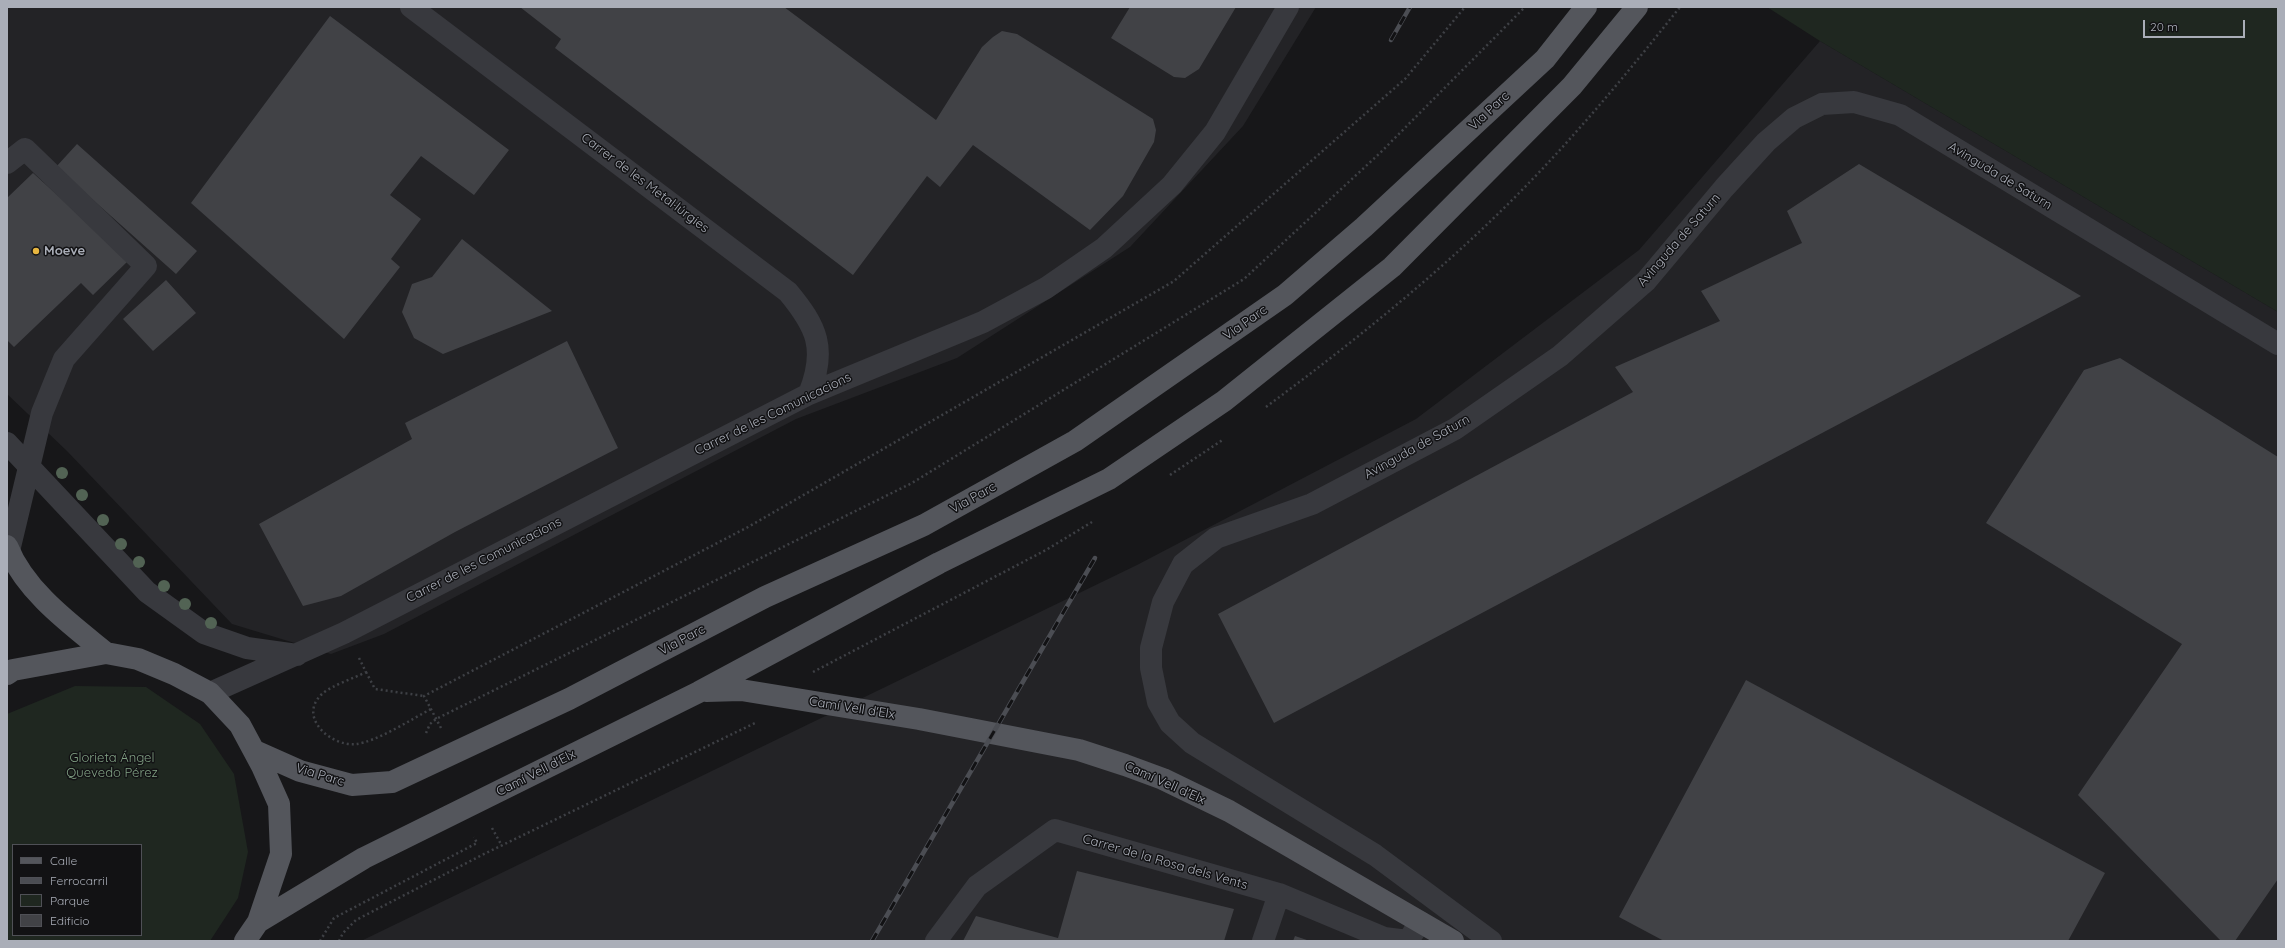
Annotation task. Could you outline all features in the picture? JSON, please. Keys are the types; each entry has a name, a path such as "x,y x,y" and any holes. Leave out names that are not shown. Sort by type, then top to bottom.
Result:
{"main road":[{"name":"Via Parc","path":"255,751 300,770 352,785 392,782 438,762 569,699 765,597 924,525 1075,441 1285,295 1364,226 1545,59 1586,7"},
{"path":"699,692 939,563 1109,478 1224,401 1392,267 1572,86 1637,7"},
{"path":"8,548 24,576 60,616 106,653"},
{"path":"7,674 13,670 106,653 138,659 174,674 210,694 240,725 255,751 279,804 281,854 258,922 245,941"},
{"name":"Camí Vell d'Elx","path":"258,922 364,858 699,692 741,690 786,696 825,704 919,719 1079,750 1158,778 1229,811 1453,941"}],"street":[{"name":"Carrer de les Metal·lúrgies","path":"411,7 788,292 803,310 815,331 818,350 817,365 809,394"},
{"name":"Carrer de les Comunicacions","path":"210,694 344,633 809,394 984,322 1046,288 1104,248 1172,184 1215,132 1288,7"},
{"name":"Avinguda de Saturn","path":"1491,941 1375,855 1192,743 1170,724 1158,702 1151,668 1150,648 1163,602 1183,564 1216,538 1312,504 1455,429 1560,356 1646,281 1724,188 1766,142 1794,118 1822,104 1854,102 1900,115 2278,344"},
{"path":"7,162 25,150 146,266 64,359 42,414 8,548"},
{"path":"7,443 147,592 204,633 246,648 297,655"},
{"name":"Carrer de la Rosa dels Vents","path":"936,941 977,886 1055,830 1279,894 1384,938 1408,941 1420,922"},
{"path":"1263,941 1279,894"}],"path":[{"path":"356,654 375,689 424,696 748,527 1174,281 1405,79 1465,7"},
{"path":"438,762 427,740 426,731 436,719 912,483 1244,279 1380,154 1525,7"},
{"path":"339,941 343,932 356,920 502,846 759,721 817,669 1046,550"},
{"path":"366,672 323,694 317,702 314,712 315,722 321,732 332,740 350,744 366,742 431,709"},
{"path":"424,696 443,733"},
{"path":"320,941 334,918 477,843 461,811"},
{"path":"491,825 502,846"}],"shaded area":[{"path":"7,7 1316,7 1243,126 1130,247 957,358 796,419 384,634 331,654 232,624 67,451 7,394"},
{"path":"1820,41 2278,312 2278,941 361,941 1137,565 1416,419 1639,250"}],"green space":[{"path":"1767,7 2278,7 2278,312 1820,41"},
{"name":"Glorieta Ángel Quevedo Pérez","path":"75,686 146,687 200,724 234,774 248,852 238,898 210,941 7,941 7,714"}],"building":[{"path":"520,7 784,7 936,120 982,47 1002,31 1017,34 1153,119 1156,130 1154,142 1123,196 1090,230 973,145 940,187 927,176 853,275 555,48 561,39"},
{"path":"1130,7 1236,7 1199,69 1185,78 1174,77 1111,38"},
{"path":"330,16 509,150 474,195 421,156 390,195 421,219 391,259 400,267 344,339 191,203"},
{"path":"77,144 197,251 176,274 56,167"},
{"path":"1859,164 2081,296 1274,723 1218,614 1633,392 1615,367 1720,321 1701,291 1802,243 1787,211"},
{"path":"33,173 129,260 93,295 81,283 14,347 7,340 7,198"},
{"path":"462,239 552,311 443,354 414,338 402,312 412,284 432,277"},
{"path":"166,280 196,313 153,351 123,319"},
{"path":"567,341 618,448 455,532 341,596 303,606 259,524 412,439 405,423"},
{"path":"2120,358 2278,457 2278,879 2235,941 2221,941 2078,795 2182,644 1986,523 2084,370"},
{"path":"1746,680 2105,873 2068,941 1664,941 1619,917"},
{"path":"1077,871 1234,909 1224,941 963,941 976,916 1058,938"},
{"path":"1295,936 1310,941 1293,941"}],"railway":[{"path":"1391,40 1410,7"},
{"path":"872,941 1095,558"}],"place":[{"name":"Moeve","path":"36,251"}]}
